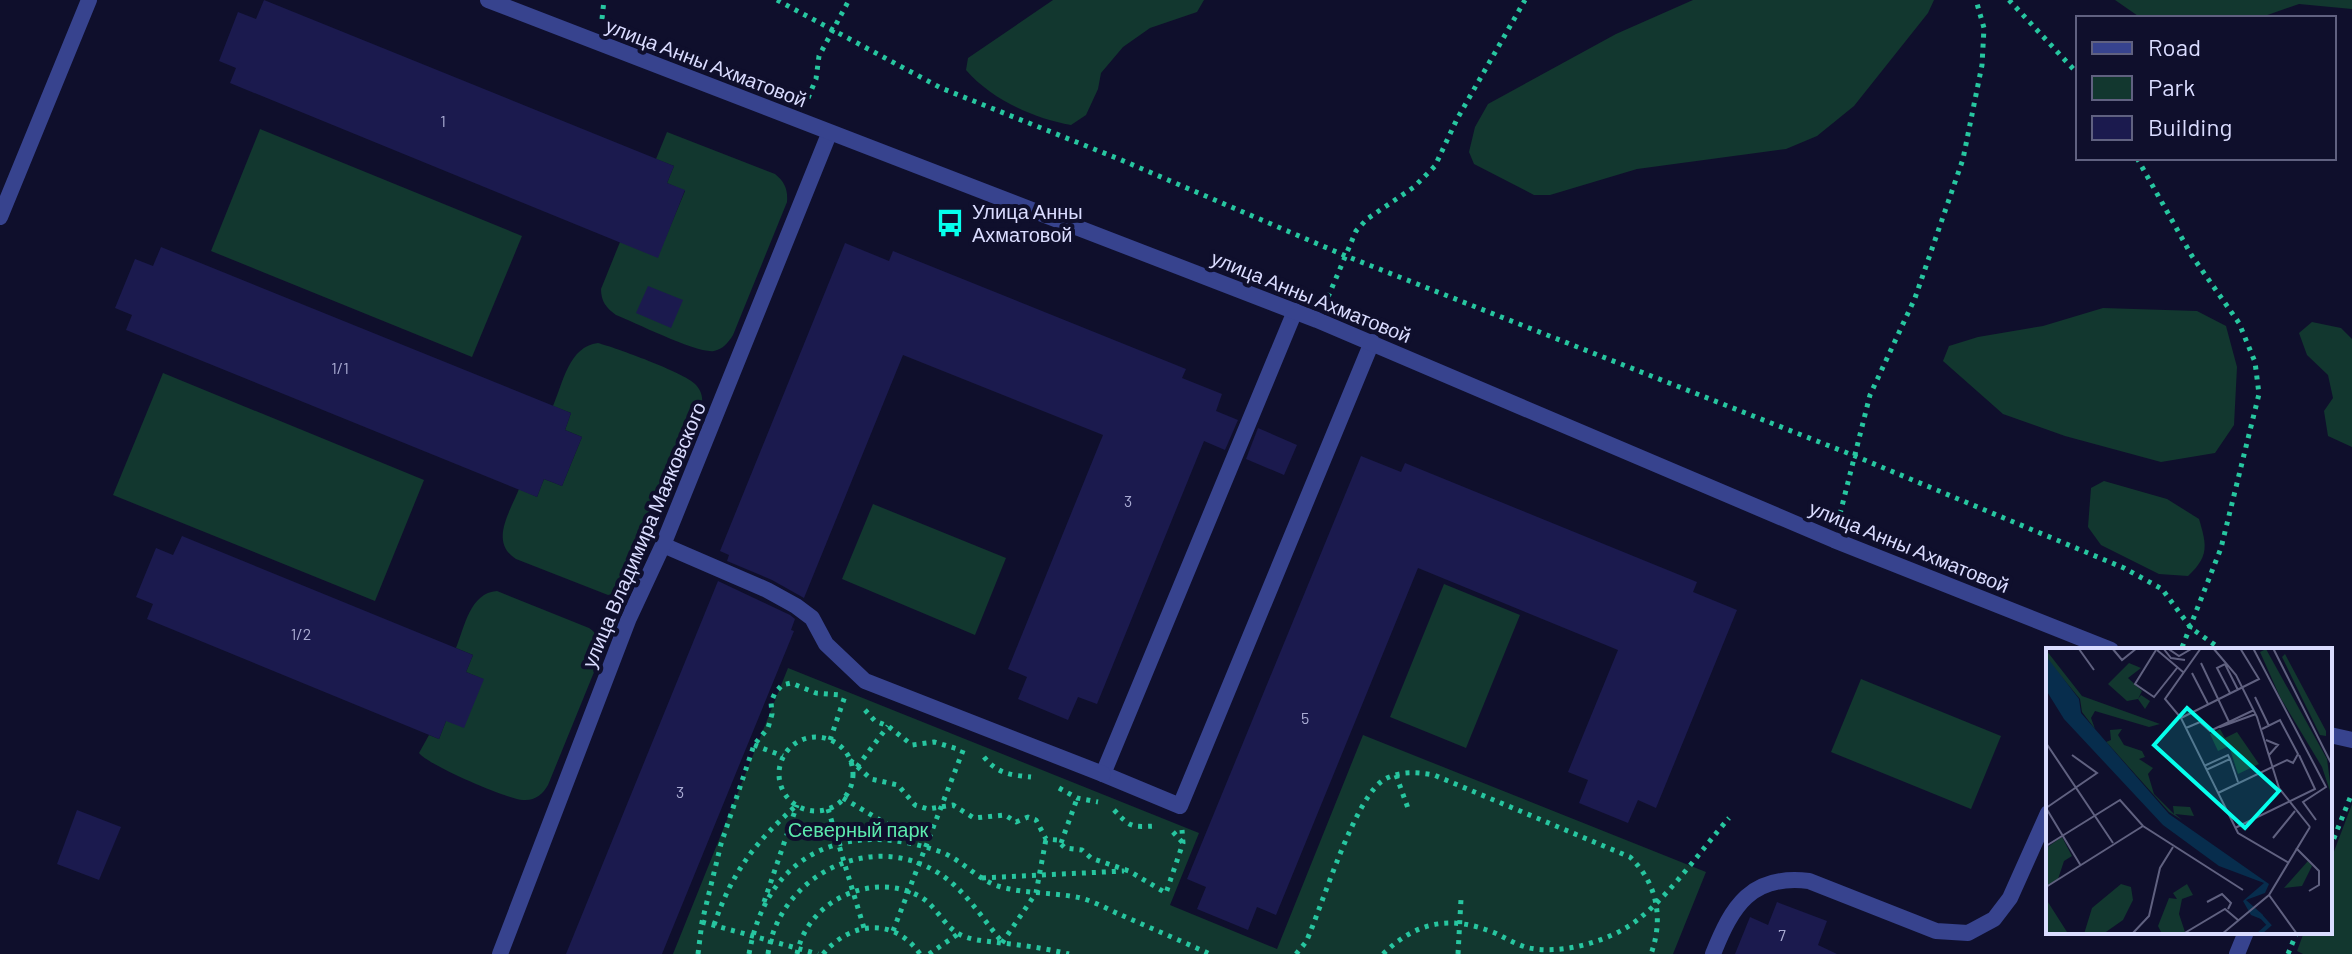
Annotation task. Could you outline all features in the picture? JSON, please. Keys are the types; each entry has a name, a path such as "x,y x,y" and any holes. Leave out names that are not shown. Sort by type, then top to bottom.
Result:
{"street":[{"path":"0,217 89,0"},
{"name":"улица Анны Ахматовой","path":"488,0 829,134 1295,311 1834,540 2106,648"},
{"name":"улица Владимира Маяковского","path":"500,954 629,618 663,545 829,134"},
{"path":"1096,772 1295,311"},
{"path":"663,545 767,590 796,606 812,618 826,644 865,681 1180,806 1372,342"},
{"path":"2332,735 2352,740"},
{"path":"1713,954 1725,921 1742,900 1761,885 1787,878 1809,881 1936,931 1968,933 1994,919 2010,898 2046,817"},
{"path":"2237,954 2245,934"}],"path":[{"path":"777,0 941,88 1119,159 1346,256 1855,456 2124,568 2162,589 2191,628 2219,648"},
{"path":"798,120 816,79 819,56 849,0"},
{"path":"1317,320 1356,231 1367,219 1414,187 1435,166 1457,119 1525,0"},
{"path":"1834,540 1870,395 1915,298 1963,159 1982,65 1984,28 1976,0"},
{"path":"2009,0 2076,72"},
{"path":"2138,160 2192,256 2239,323 2255,362 2259,394 2221,548 2182,648"},
{"path":"830,740 845,697 841,660"},
{"path":"698,954 702,922 721,844 754,745 768,728 771,702 782,685 791,683 816,693 830,693 856,702 875,721 888,726 912,745 934,742 971,751"},
{"path":"893,931 973,725"},
{"path":"857,767 888,726"},
{"path":"812,737 830,740 844,749 850,760 852,783 843,798 828,809 816,811 797,805 784,792 780,781 783,756 800,740 812,737"},
{"path":"754,745 783,756"},
{"path":"979,752 995,770 1004,774 1042,779"},
{"path":"850,760 871,779 898,785 915,805 928,809 953,805 974,818 1005,815 1016,822 1028,817 1036,820 1046,839 1036,893 1002,943"},
{"path":"1061,844 1077,798 1096,772"},
{"path":"1309,954 1298,951 1315,922 1364,802 1385,779 1416,772 1434,775 1630,857 1643,869 1653,888 1658,922 1651,954"},
{"path":"1396,775 1409,811"},
{"path":"1054,784 1077,798 1107,805 1134,828 1164,827 1175,833 1183,843"},
{"path":"2332,843 2352,793"},
{"path":"843,798 926,847"},
{"path":"714,925 724,897 748,853 797,805"},
{"path":"749,954 752,936 797,805"},
{"path":"1046,839 1057,840 1065,848 1082,850 1091,858 1129,871 1166,893 1183,843 1180,806"},
{"path":"828,809 864,928"},
{"path":"1383,954 1413,931 1435,923 1460,923 1532,949 1576,947 1625,929 1656,902 1729,818"},
{"path":"752,936 773,891 790,871 812,854 838,843 863,838 890,838 954,858 998,886 1079,897 1210,954"},
{"path":"768,954 779,916 796,893 818,875 844,861 869,855 920,862 943,875 961,892 1002,943"},
{"path":"981,878 1129,871"},
{"path":"798,951 806,930 838,897 884,886 921,897 958,934 981,941 1069,954"},
{"path":"1458,954 1461,899"},
{"path":"702,922 798,951 820,954 848,932 864,928 893,931 905,938 920,954"},
{"path":"929,954 958,934"},
{"path":"2288,954 2296,934"}],"green space":[{"path":"1053,0 1204,0 1197,12 1150,28 1123,47 1101,73 1098,89 1086,115 1071,125 1042,118 1000,99 966,70 968,58"},
{"path":"1693,0 1934,0 1928,13 1854,106 1817,136 1786,149 1637,169 1550,195 1534,195 1474,164 1469,152 1475,127 1488,104 1616,34"},
{"path":"2115,0 2352,0 2352,9 2299,4 2265,16 2138,16"},
{"path":"260,129 522,236 472,357 211,251"},
{"path":"667,132 775,174 786,190 787,202 733,335 725,345 714,351 681,343 616,315 602,297 601,289 620,242 665,239 685,191 667,183 674,166 656,159"},
{"path":"2103,308 2197,311 2226,326 2237,367 2234,425 2215,453 2161,462 2065,436 2003,414 1943,361 1949,346 1978,337 2043,326"},
{"path":"2312,322 2341,328 2352,339 2352,447 2328,436 2324,411 2333,398 2328,375 2307,355 2299,333"},
{"path":"598,343 677,373 695,384 702,395 702,408 633,579 623,591 608,595 516,559 508,552 503,535 519,489 537,497 544,479 562,486 582,437 565,430 571,413 553,406 574,358 588,346"},
{"path":"163,373 424,480 375,601 113,495"},
{"path":"2104,481 2167,499 2199,519 2204,536 2203,556 2188,576 2159,574 2101,545 2088,527 2091,488"},
{"path":"873,504 1006,558 975,635 842,579"},
{"path":"1444,584 1520,615 1466,748 1390,717"},
{"path":"497,591 589,628 597,636 601,647 601,655 548,785 538,796 527,800 468,781 419,753 429,735 439,739 446,721 483,679 466,672 473,655 456,648 475,604 488,593"},
{"name":"Северный парк","path":"788,668 1199,833 1170,905 1277,949 1363,735 1706,872 1673,954 673,954"},
{"path":"1861,679 2001,736 1971,809 1831,752"},
{"path":"2352,804 2352,954 2303,954 2297,951 2303,934 2332,934 2332,857"}],"building":[{"path":"264,0 674,166 667,183 685,190 658,258 230,83 236,68 219,61 238,12 256,19"},
{"path":"845,243 889,261 893,251 1186,369 1182,378 1222,394 1216,411 1238,420 1225,450 1204,441 1097,704 1078,697 1068,720 1018,699 1027,677 1008,669 1103,435 903,355 804,598 727,561 729,555 720,551"},
{"path":"161,247 571,413 565,430 582,437 562,486 544,479 537,497 126,330 132,315 115,308 135,259 153,266"},
{"path":"648,286 683,300 671,328 636,313"},
{"path":"1258,428 1297,445 1284,475 1246,459"},
{"path":"1361,456 1401,472 1405,463 1697,582 1693,592 1737,610 1656,808 1638,800 1628,823 1579,803 1588,780 1568,772 1618,650 1418,568 1276,915 1257,907 1248,930 1197,909 1206,887 1187,879"},
{"path":"182,536 473,655 466,672 484,679 464,728 446,721 439,739 147,619 153,604 136,597 156,548 173,555"},
{"path":"718,581 790,615 795,619 791,630 794,631 662,954 566,954"},
{"path":"77,810 121,827 99,880 57,864"},
{"path":"1777,902 1827,921 1818,945 1837,954 1735,954 1750,917 1768,925"}],"place":[{"name":"Улица Анны Ахматовой","path":"950,223"}]}
